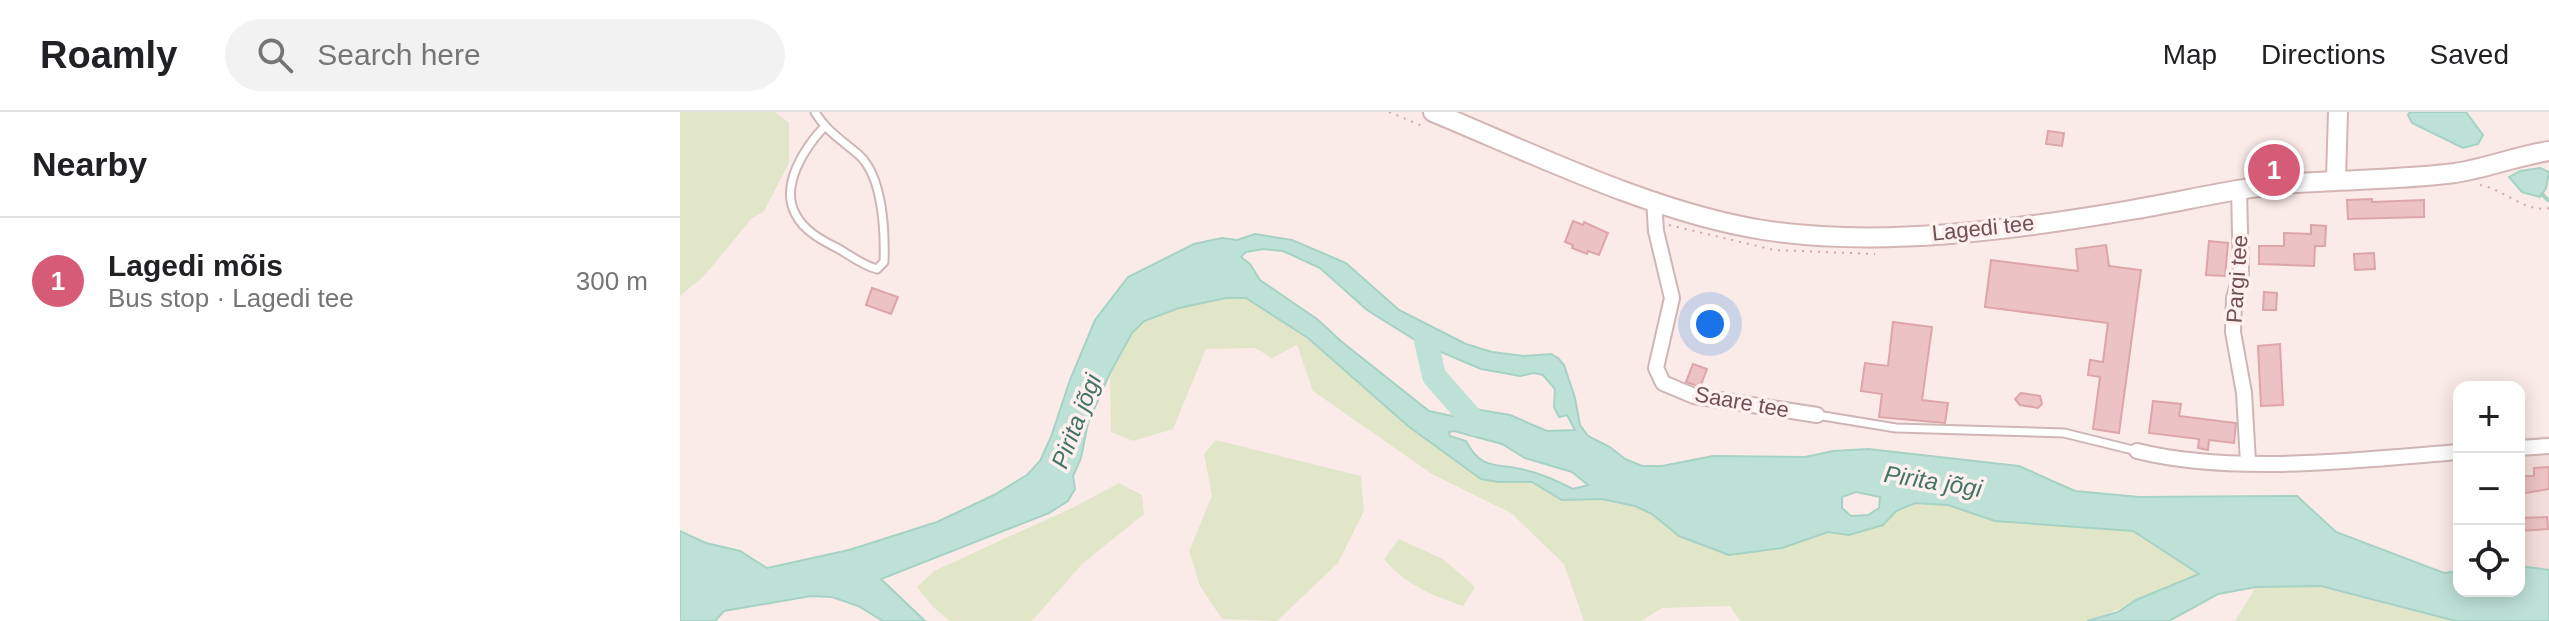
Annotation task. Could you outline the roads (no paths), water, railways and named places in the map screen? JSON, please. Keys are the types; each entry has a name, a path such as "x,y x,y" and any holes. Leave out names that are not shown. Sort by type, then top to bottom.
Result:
{"street":[{"path":"2336,179 2338,112"},
{"name":"Lagedi tee","path":"1433,121 1654,200 1761,230 1863,238 1988,229 2129,211 2239,190 2336,179 2457,172 2549,151"},
{"name":"Pargi tee","path":"2239,190 2241,274 2234,298 2233,332 2244,393 2248,462"},
{"name":"Saare tee","path":"1654,200 1654,221 1672,298 1656,368 1663,383 1694,396 1817,415"},
{"path":"2525,448 2549,446"},
{"path":"2137,451 2163,457 2248,462 2324,462 2453,452"}],"lane":[{"path":"815,112 870,170 880,204 885,238 884,262 877,269 815,235 794,211 791,188 797,169 813,138 825,126"},
{"path":"1817,415 1896,428 2064,433 2137,451"}],"water":[{"path":"2410,112 2466,112 2483,135 2478,144 2463,148 2412,123 2408,115"},
{"path":"2540,168 2549,172 2546,188 2540,197 2522,192 2509,177 2520,171"},
{"path":"1255,234 1292,240 1346,263 1399,310 1466,344 1492,352 1524,356 1551,354 1564,365 1580,425 1588,436 1642,466 1662,466 1713,456 1805,457 1833,451 1868,449 2019,466 2075,491 2139,497 2297,496 2336,532 2444,573 2453,572 2453,597 2525,597 2525,567 2549,570 2549,621 2456,621 2321,586 2256,587 2218,594 2169,621 2087,621 2118,612 2136,600 2199,574 2133,531 1995,521 1948,505 1915,503 1896,511 1883,525 1849,535 1828,532 1782,548 1729,555 1679,536 1652,514 1635,506 1602,499 1562,500 1532,482 1481,479 1408,426 1308,338 1246,298 1226,298 1179,308 1144,321 1132,333 1088,423 1081,458 1073,476 1075,489 1068,501 1049,513 881,579 925,621 883,621 858,606 832,597 811,596 724,611 715,621 680,621 680,531 706,543 740,551 767,568 849,550 937,522 994,495 1027,475 1040,461 1051,437 1095,320 1128,277 1194,244 1222,238 1237,240","holes":["1263,249 1283,251 1320,268 1367,310 1420,343 1481,369 1520,376 1543,375 1555,389 1554,407 1559,417 1567,415 1575,430 1547,431 1510,415 1475,409 1457,417 1429,411 1317,319 1260,280 1250,264 1241,257 1246,252","1449,432 1502,444 1525,458 1572,472 1588,485 1573,489 1538,474 1484,462 1466,441 1450,436","1856,492 1880,497 1879,508 1868,515 1851,516 1842,508 1842,497"]}],"waterway":[{"path":"2542,194 2548,200"},
{"name":"Pirita jõgi","path":"1426,340 1434,376 1476,424"}],"place":[{"name":"Lagedi mõis","path":"2274,170"}]}
